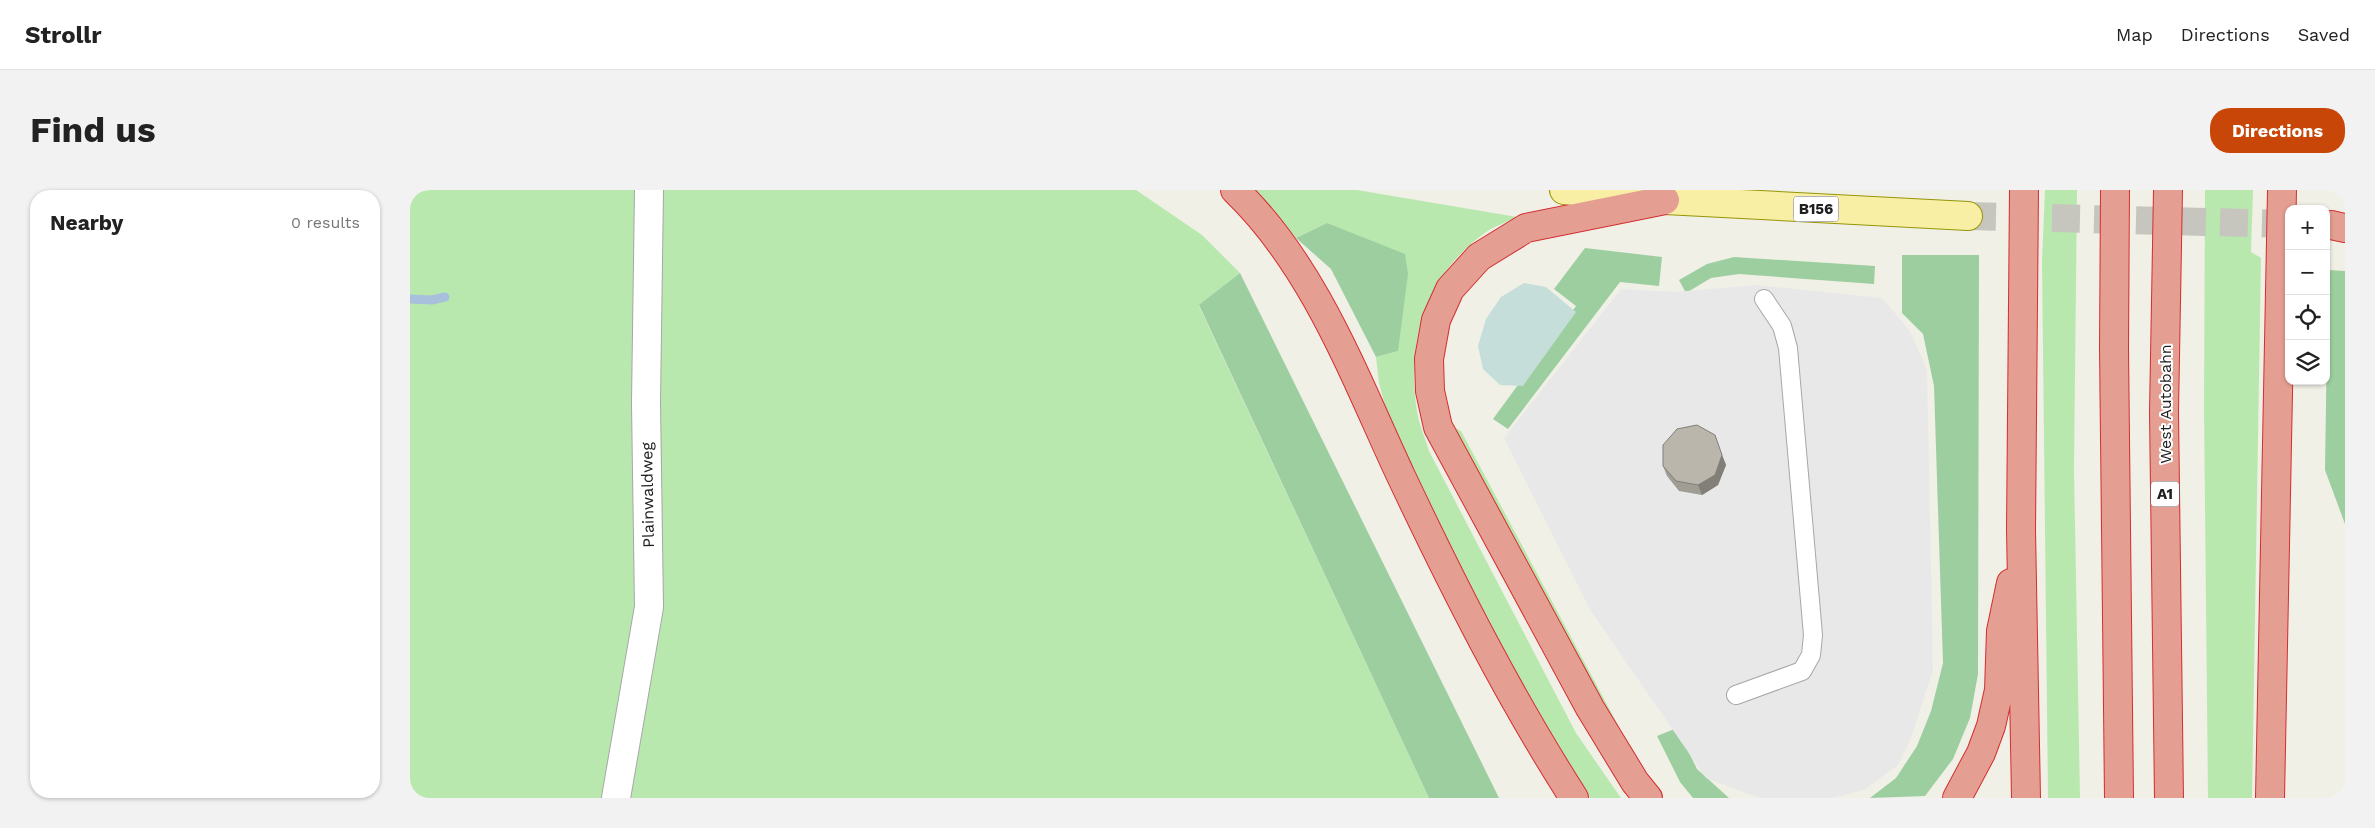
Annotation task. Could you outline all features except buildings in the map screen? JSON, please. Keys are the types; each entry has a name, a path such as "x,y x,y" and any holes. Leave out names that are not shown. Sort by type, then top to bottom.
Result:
{"highway":[{"path":"1235,190 1261,217 1283,246 1322,311 1476,628 1524,715 1574,798"},
{"path":"2024,190 2021,530 2026,798"},
{"path":"2116,190 2114,348 2119,798"},
{"name":"West Autobahn","path":"2168,190 2164,412 2169,798"},
{"path":"2270,798 2282,190"},
{"path":"1648,798 1635,782 1590,708 1438,427 1430,391 1429,359 1436,320 1450,289 1479,257 1526,228 1664,200"},
{"path":"1957,798 1981,753 1991,726 1999,690 2001,631 2021,530"}],"main road":[{"name":"B156","path":"1564,190 1664,200 1968,216"}],"street":[{"name":"Plainwaldweg","path":"616,798 649,607 646,402 649,190"}],"lane":[{"path":"1736,695 1802,671 1811,655 1813,635 1788,348 1782,326 1764,299"}],"green space":[{"path":"410,190 1136,190 1202,235 1240,273 1199,306 1429,798 410,798"},
{"path":"1256,190 1357,190 1517,217 1486,232 1465,249 1448,268 1435,289 1425,311 1418,334 1414,384 1417,411 1429,451 1576,733 1621,798 1590,798 1556,744 1479,607 1388,417 1379,383 1376,357 1398,351 1327,223 1296,238"},
{"path":"2045,190 2077,190 2074,469 2080,798 2048,798 2042,261"},
{"path":"2205,190 2253,190 2251,252 2261,258 2252,798 2208,798 2204,408"},
{"path":"1327,223 1405,254 1408,274 1398,351 1376,357 1331,269 1296,238"},
{"path":"1585,248 1662,257 1659,286 1620,282 1508,429 1493,419 1576,306 1554,289"},
{"path":"1902,255 1979,255 1978,674 1970,718 1953,759 1925,796 1870,798 1896,778 1917,746 1931,711 1943,663 1934,386 1923,334 1902,313"},
{"path":"1734,257 1875,266 1874,284 1739,274 1711,278 1686,293 1679,280 1707,264"},
{"path":"2330,270 2345,271 2345,524 2325,470 2326,385 2330,385"},
{"path":"1240,273 1499,798 1429,798 1199,305"},
{"path":"1454,427 1461,431 1619,727 1614,729 1452,433"},
{"path":"1677,728 1697,769 1729,798 1693,798 1680,782 1657,736"}],"shaded area":[{"path":"1524,283 1546,287 1576,312 1523,386 1500,385 1483,369 1478,346 1486,319 1501,297"},
{"path":"1757,285 1882,298 1910,331 1927,370 1933,670 1910,741 1898,765 1864,790 1831,798 1760,798 1706,778 1591,611 1504,438 1621,289 1675,292"}],"waterway":[{"path":"410,299 432,300 445,297"}],"tunnel":[{"path":"1968,216 2285,224"}]}
